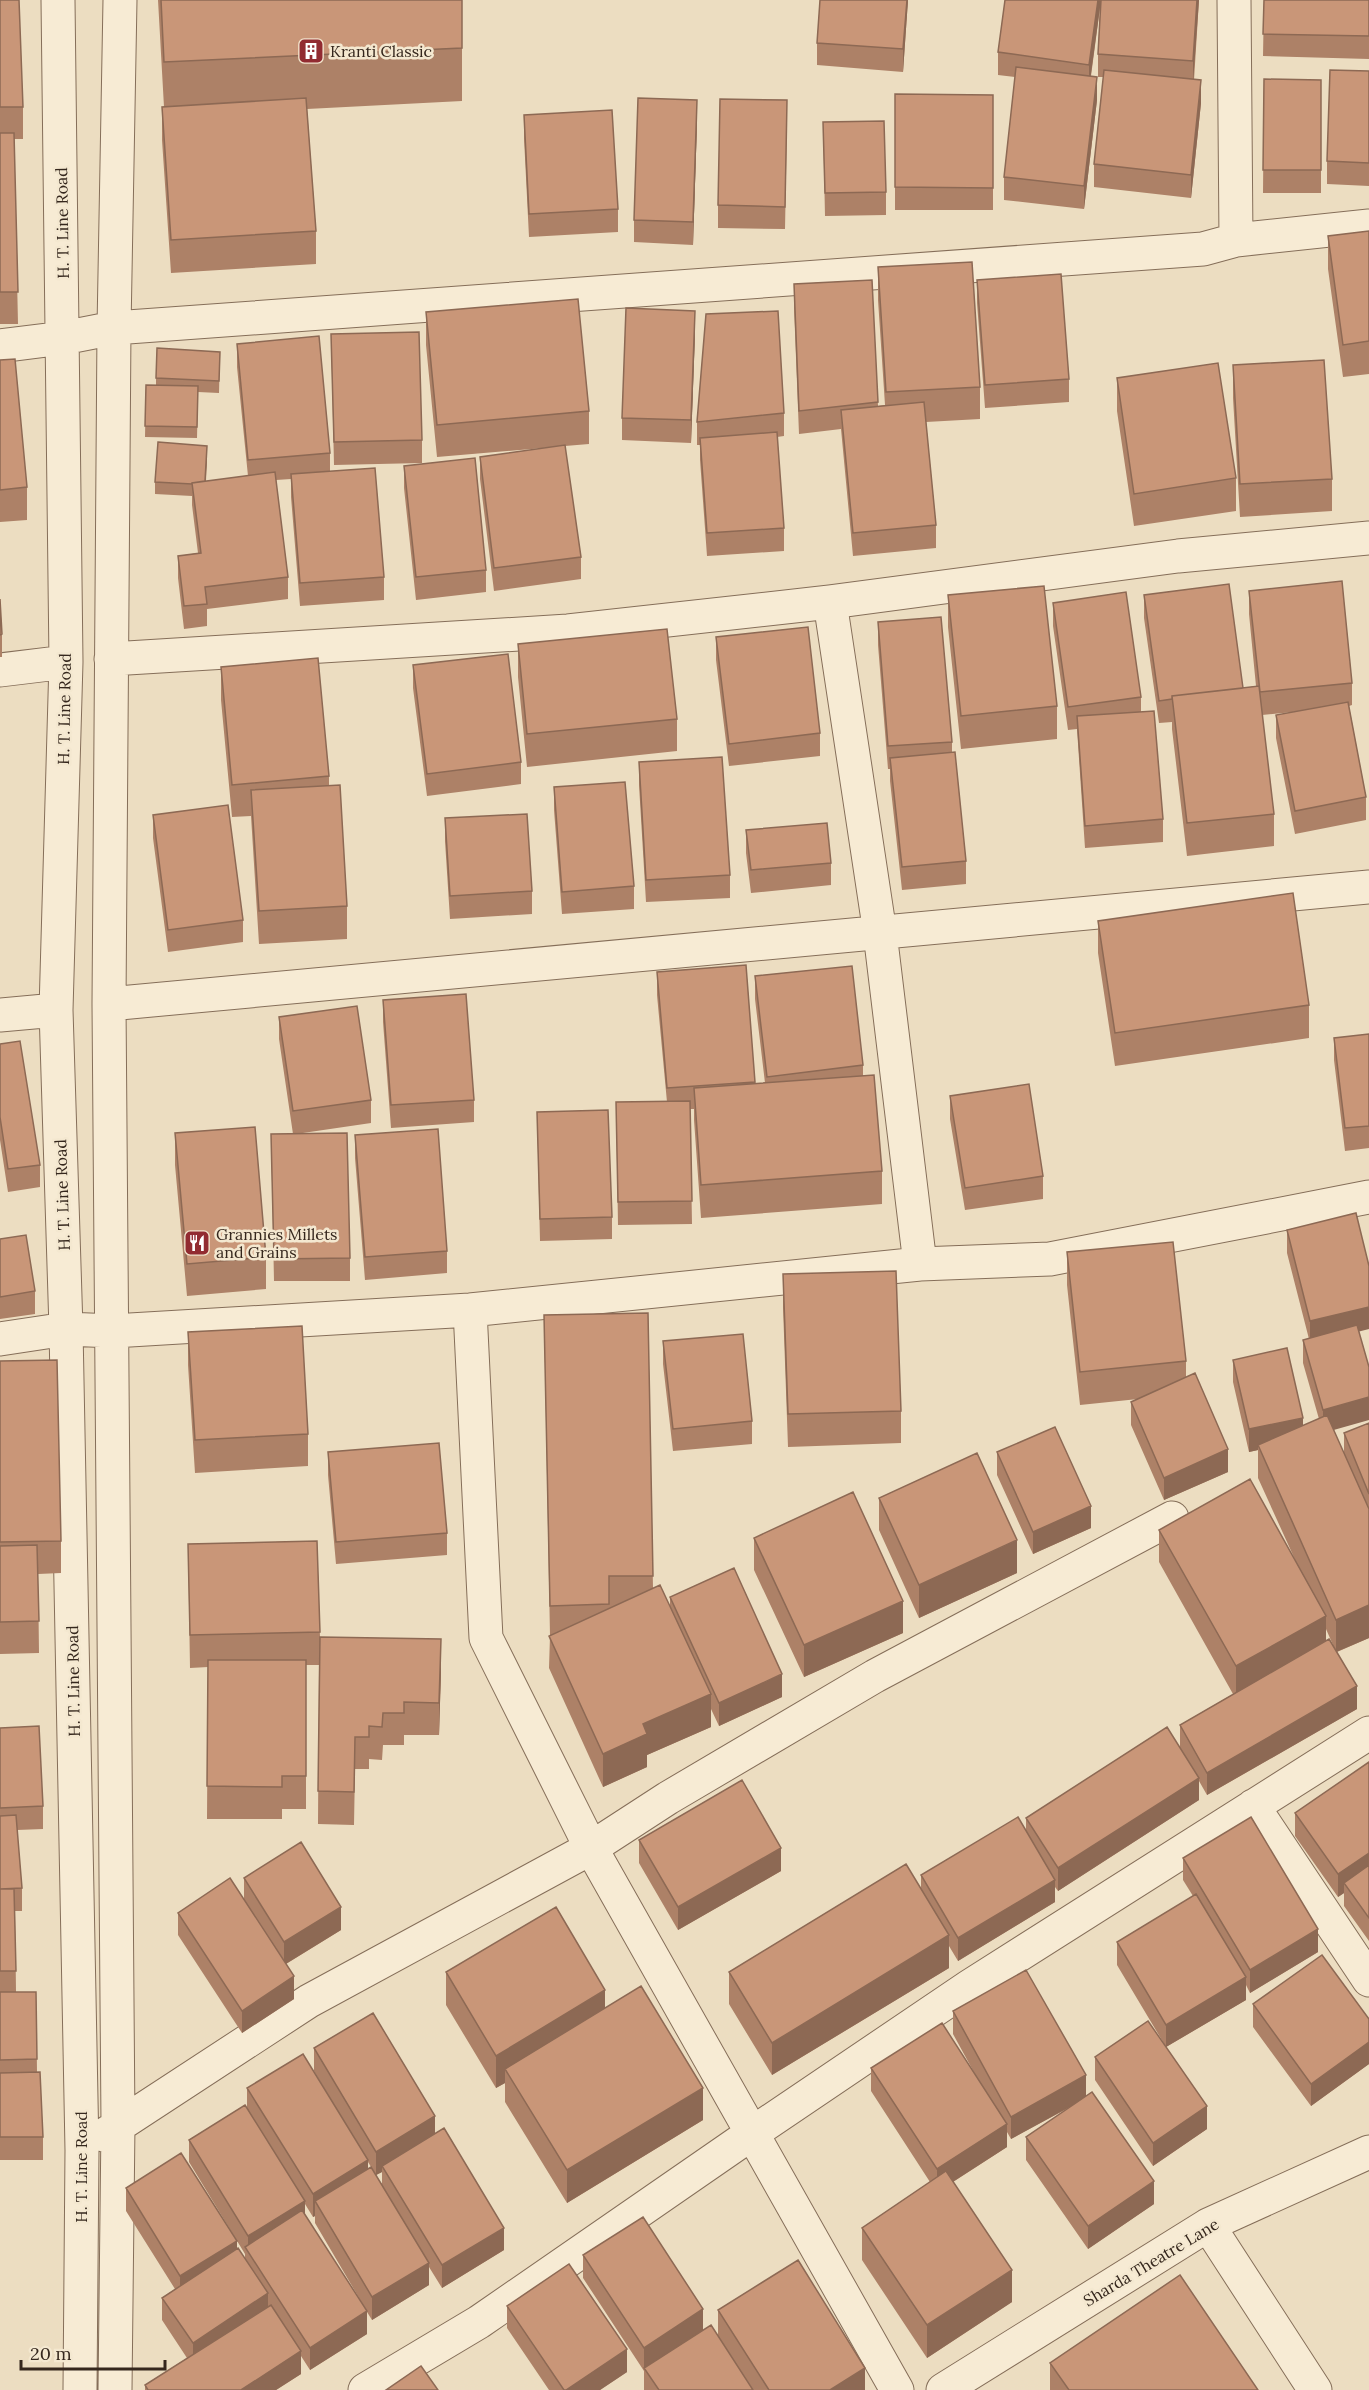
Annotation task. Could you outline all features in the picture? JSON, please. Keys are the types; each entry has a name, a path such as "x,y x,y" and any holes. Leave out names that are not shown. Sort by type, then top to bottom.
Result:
{"street":[{"name":"H. T. Line Road","path":"58,0 66,662 56,1010 66,1329 82,2150 80,2390"},
{"path":"115,2390 118,2124 109,1004 114,328 120,0"},
{"path":"1234,0 1236,240"},
{"path":"0,346 63,338 114,328 1203,249 1236,240 1369,226"},
{"path":"111,659 568,631 830,602 1178,556 1369,538"},
{"path":"830,602 879,933 920,1264"},
{"path":"0,670 66,662"},
{"path":"109,1004 1369,887"},
{"path":"0,1015 56,1010"},
{"path":"0,1339 66,1329 113,1331 470,1310 920,1264 1050,1259 1369,1197"},
{"path":"470,1310 486,1638 591,1848 897,2390"},
{"path":"82,2150 118,2124 309,2001 591,1848 668,1798 875,1676 1172,1518"},
{"path":"365,2390 479,2322 970,1986 1369,1733"},
{"path":"1253,1806 1369,1980"},
{"name":"Sharda Theatre Lane","path":"957,2386 1209,2225 1369,2152"},
{"path":"1209,2225 1315,2390"}],"building":[{"path":"0,0 19,0 23,107 0,107"},
{"path":"161,0 462,0 462,48 164,62"},
{"path":"820,0 907,0 903,49 817,43"},
{"path":"1005,0 1098,0 1089,65 998,52"},
{"path":"1101,0 1197,0 1193,61 1098,54"},
{"path":"1264,0 1369,0 1369,36 1263,34"},
{"path":"1016,67 1097,77 1084,186 1004,177"},
{"path":"1104,70 1201,80 1191,175 1094,164"},
{"path":"1330,70 1369,71 1369,163 1327,161"},
{"path":"1264,79 1321,80 1321,170 1263,170"},
{"path":"895,94 993,95 993,188 895,187"},
{"path":"306,98 316,231 171,240 162,107"},
{"path":"638,98 697,100 693,222 634,220"},
{"path":"720,99 787,100 785,207 718,205"},
{"path":"612,110 618,209 529,214 524,115"},
{"path":"884,121 886,192 825,193 823,122"},
{"path":"0,133 14,133 18,292 0,292"},
{"path":"1369,231 1369,341 1343,345 1328,236"},
{"path":"972,262 980,387 886,392 878,267"},
{"path":"1061,274 1069,379 985,385 977,280"},
{"path":"872,280 878,402 799,411 794,284"},
{"path":"578,299 589,411 437,425 426,312"},
{"path":"626,308 695,311 691,420 622,418"},
{"path":"778,311 784,413 697,422 706,314"},
{"path":"419,332 422,440 334,442 331,334"},
{"path":"319,336 330,453 248,460 237,344"},
{"path":"157,348 220,352 219,381 156,378"},
{"path":"15,359 27,487 0,490 0,360"},
{"path":"1324,360 1332,479 1240,484 1233,365"},
{"path":"1218,363 1236,478 1134,494 1117,378"},
{"path":"146,385 198,386 197,427 145,426"},
{"path":"924,402 936,525 853,533 841,410"},
{"path":"777,432 784,528 707,533 700,438"},
{"path":"158,442 207,446 205,481 192,484 155,482"},
{"path":"565,445 581,557 494,568 480,457"},
{"path":"475,458 486,570 416,577 404,466"},
{"path":"375,468 384,577 300,583 291,474"},
{"path":"275,472 288,577 205,587 207,604 184,606 178,556 201,553 192,483"},
{"path":"1342,581 1352,683 1260,692 1249,591"},
{"path":"1229,584 1243,688 1172,696 1172,699 1159,701 1144,595"},
{"path":"1044,586 1057,706 961,716 948,595"},
{"path":"1126,592 1141,697 1068,707 1053,603"},
{"path":"0,599 2,634 0,635"},
{"path":"941,617 952,742 888,746 878,622"},
{"path":"808,627 820,733 729,744 716,637"},
{"path":"667,629 677,719 527,734 518,644"},
{"path":"508,654 521,762 427,774 413,665"},
{"path":"318,658 329,776 232,785 221,667"},
{"path":"1259,686 1274,814 1187,823 1172,696"},
{"path":"1348,702 1366,797 1295,811 1276,715"},
{"path":"1154,711 1163,819 1085,826 1077,716"},
{"path":"955,752 966,861 902,867 890,758"},
{"path":"722,757 730,875 646,880 639,762"},
{"path":"625,782 634,886 562,892 554,787"},
{"path":"340,785 347,906 259,911 251,790"},
{"path":"228,805 243,920 168,930 153,815"},
{"path":"527,814 532,891 450,896 445,818"},
{"path":"827,823 831,863 751,870 746,830"},
{"path":"1293,893 1309,1005 1115,1033 1098,921"},
{"path":"746,965 755,1082 667,1088 657,972"},
{"path":"852,966 863,1065 767,1077 755,976"},
{"path":"466,994 474,1100 391,1105 383,1000"},
{"path":"357,1006 371,1100 293,1111 279,1017"},
{"path":"1369,1034 1369,1126 1345,1128 1334,1038"},
{"path":"20,1041 40,1165 8,1169 0,1117 0,1044"},
{"path":"874,1075 882,1171 701,1185 694,1088"},
{"path":"1029,1084 1043,1176 965,1188 950,1096"},
{"path":"690,1101 692,1201 618,1202 616,1102"},
{"path":"608,1110 612,1217 540,1219 537,1112"},
{"path":"255,1127 266,1257 187,1264 175,1133"},
{"path":"438,1129 447,1251 365,1257 355,1135"},
{"path":"347,1133 350,1258 274,1259 271,1134"},
{"path":"1356,1213 1369,1266 1369,1307 1310,1321 1287,1230"},
{"path":"26,1235 35,1291 0,1297 0,1239"},
{"path":"1173,1242 1186,1361 1080,1372 1067,1252"},
{"path":"896,1271 901,1411 788,1414 783,1274"},
{"path":"648,1313 653,1576 609,1576 609,1604 550,1606 544,1315"},
{"path":"1357,1325 1369,1367 1369,1397 1323,1410 1303,1340"},
{"path":"302,1326 308,1434 195,1440 188,1332"},
{"path":"743,1334 752,1421 673,1429 663,1341"},
{"path":"1287,1348 1303,1418 1249,1429 1233,1360"},
{"path":"57,1360 61,1541 0,1542 0,1361"},
{"path":"1195,1373 1228,1449 1164,1478 1131,1402"},
{"path":"1327,1415 1369,1509 1369,1605 1336,1620 1258,1445"},
{"path":"1369,1423 1369,1494 1344,1433"},
{"path":"1055,1427 1091,1506 1033,1532 997,1452"},
{"path":"439,1443 447,1533 336,1542 328,1452"},
{"path":"977,1453 1017,1540 919,1585 879,1498"},
{"path":"1250,1479 1326,1616 1236,1666 1159,1530"},
{"path":"853,1492 903,1601 804,1645 754,1538"},
{"path":"317,1541 320,1632 190,1635 188,1544"},
{"path":"37,1545 39,1621 0,1622 0,1546"},
{"path":"734,1568 782,1674 719,1703 670,1597"},
{"path":"660,1585 711,1694 643,1724 647,1734 603,1754 549,1636"},
{"path":"320,1637 441,1639 439,1703 404,1702 404,1713 383,1713 382,1727 369,1726 369,1737 355,1737 354,1792 318,1791"},
{"path":"1329,1639 1357,1686 1207,1773 1180,1725"},
{"path":"208,1660 306,1660 306,1776 282,1776 282,1787 207,1786"},
{"path":"39,1726 43,1806 0,1808 0,1728"},
{"path":"1167,1727 1199,1778 1058,1868 1026,1818"},
{"path":"1369,1762 1369,1853 1338,1874 1295,1813"},
{"path":"742,1780 781,1848 678,1907 639,1840"},
{"path":"16,1815 22,1888 0,1889 0,1816"},
{"path":"1018,1817 1055,1880 958,1938 921,1875"},
{"path":"1251,1817 1318,1929 1250,1970 1183,1858"},
{"path":"301,1842 341,1907 284,1942 244,1878"},
{"path":"906,1864 949,1935 772,2043 729,1972"},
{"path":"1369,1865 1369,1918 1344,1883"},
{"path":"230,1878 294,1976 242,2011 178,1913"},
{"path":"0,1889 14,1889 16,1971 0,1971"},
{"path":"1196,1894 1246,1977 1166,2025 1117,1942"},
{"path":"556,1907 605,1990 496,2056 446,1972"},
{"path":"1322,1955 1369,2019 1369,2042 1311,2084 1253,2004"},
{"path":"1026,1970 1086,2075 1011,2117 953,2011"},
{"path":"641,1986 703,2088 567,2170 505,2069"},
{"path":"0,1992 36,1992 37,2059 0,2060"},
{"path":"373,2013 435,2116 376,2152 314,2048"},
{"path":"1148,2021 1207,2106 1153,2143 1095,2057"},
{"path":"942,2023 1007,2124 937,2169 871,2068"},
{"path":"303,2054 368,2160 313,2194 247,2088"},
{"path":"40,2072 43,2137 0,2137 0,2073"},
{"path":"1092,2092 1154,2181 1088,2226 1026,2137"},
{"path":"245,2105 305,2201 248,2236 189,2140"},
{"path":"444,2128 504,2228 442,2265 382,2166"},
{"path":"181,2153 237,2241 180,2276 126,2188"},
{"path":"371,2167 429,2263 372,2297 315,2201"},
{"path":"946,2171 1012,2270 927,2325 862,2228"},
{"path":"302,2210 367,2311 310,2348 245,2247"},
{"path":"643,2217 703,2309 644,2348 583,2255"},
{"path":"238,2248 268,2293 193,2343 162,2298"},
{"path":"798,2260 865,2368 830,2390 769,2390 718,2310"},
{"path":"569,2264 627,2349 564,2390 507,2306"},
{"path":"1180,2275 1258,2390 1069,2390 1050,2363"},
{"path":"271,2305 301,2351 241,2390 148,2390 145,2385"},
{"path":"711,2325 753,2390 659,2390 644,2368"},
{"path":"421,2366 438,2390 386,2390"}],"place":[{"name":"Kranti Classic","path":"311,51"},
{"name":"Grannies Millets and Grains","path":"197,1243"}]}
